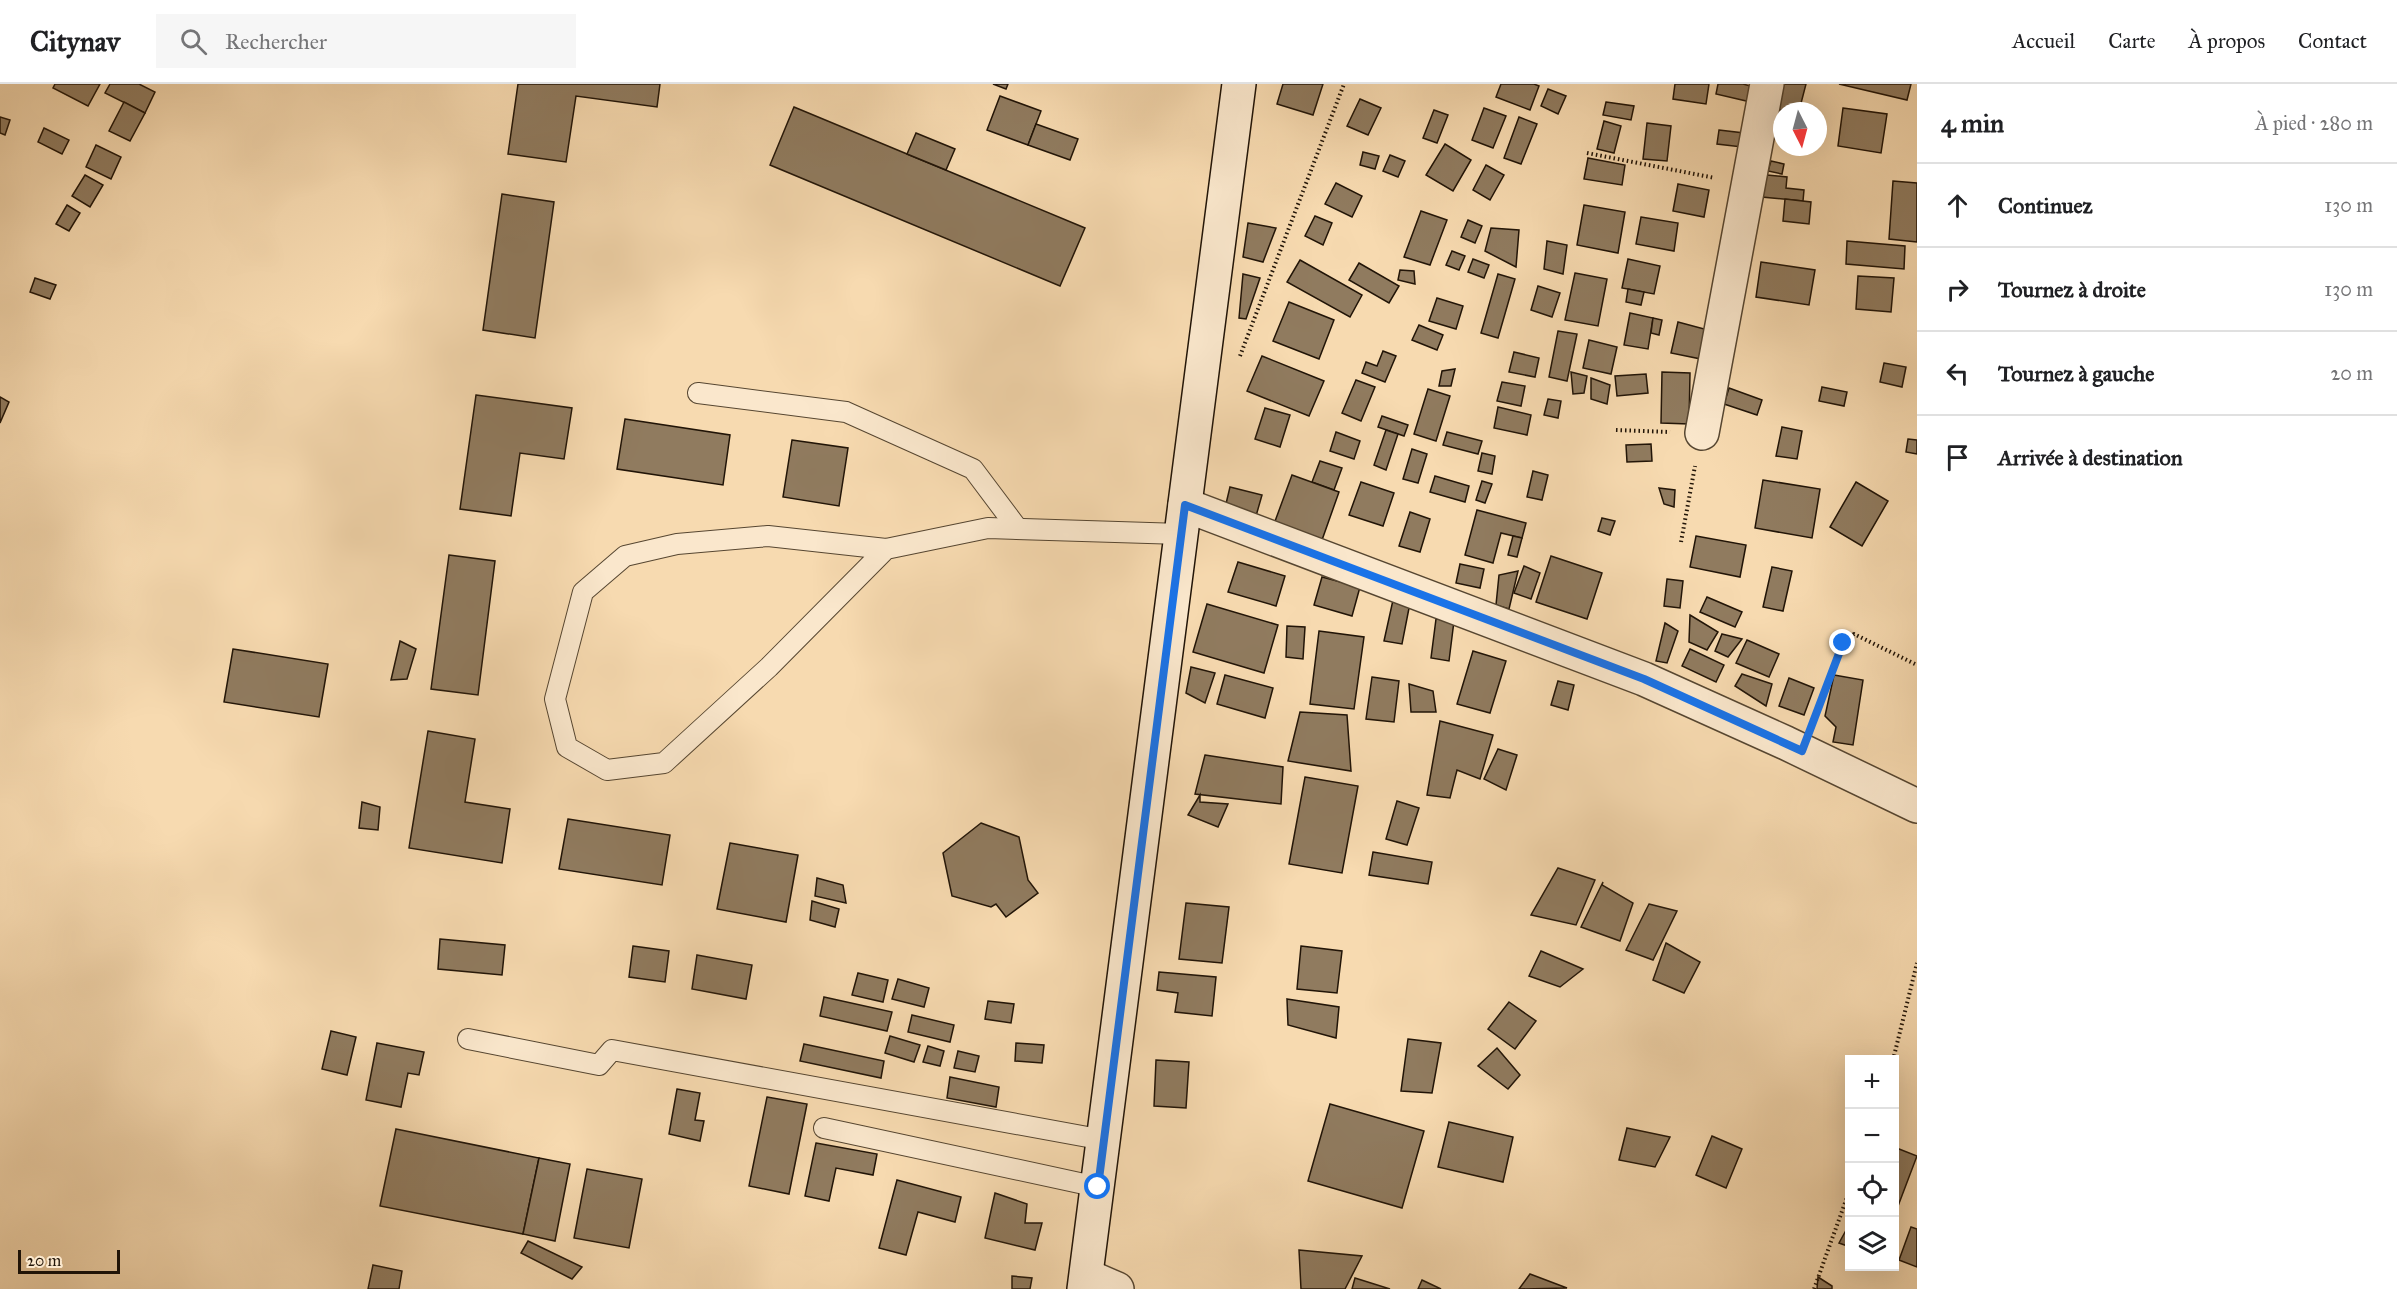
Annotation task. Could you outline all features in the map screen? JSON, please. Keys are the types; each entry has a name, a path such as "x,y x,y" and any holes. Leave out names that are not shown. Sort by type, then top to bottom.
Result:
{"street":[{"path":"1118,1289 1086,1283 1239,84"},
{"path":"1702,433 1767,84"},
{"path":"1183,520 1644,679 1917,806"}],"lane":[{"path":"698,393 846,412 973,469 1018,529"},
{"path":"886,549 770,667 664,763 607,770 567,747 555,699 583,592 625,556 677,544 768,536 886,549 988,528 1018,529 1183,520"},
{"path":"468,1039 599,1065 612,1050 1104,1140"},
{"path":"824,1128 1098,1187"}],"path":[{"path":"1240,358 1344,84"},
{"path":"1587,153 1748,185"},
{"path":"1616,430 1702,433 1681,542"},
{"path":"1802,751 1843,643 1854,634 1917,665"},
{"path":"1894,1055 1917,963"},
{"path":"1814,1289 1845,1204"}],"building":[{"path":"55,84 100,84 88,106 53,88"},
{"path":"110,84 139,84 155,92 145,113 105,93"},
{"path":"518,84 660,84 657,107 576,96 566,162 508,154"},
{"path":"993,84 1008,84 1006,89"},
{"path":"1283,84 1323,84 1313,115 1277,104"},
{"path":"1501,84 1539,86 1530,110 1496,97"},
{"path":"1675,84 1709,84 1706,104 1673,99"},
{"path":"1718,84 1743,84 1758,88 1755,103 1716,94"},
{"path":"1781,84 1806,84 1801,102 1777,102"},
{"path":"1839,84 1911,84 1907,100"},
{"path":"1548,89 1566,96 1558,114 1541,106"},
{"path":"1000,96 1041,111 1028,145 987,130"},
{"path":"1360,99 1381,108 1368,135 1347,126"},
{"path":"124,102 145,113 130,141 109,131"},
{"path":"1606,102 1634,106 1631,120 1603,115"},
{"path":"794,107 1085,228 1060,286 770,165"},
{"path":"1484,108 1506,116 1493,148 1472,140"},
{"path":"1843,108 1887,114 1881,153 1838,146"},
{"path":"1434,110 1448,115 1437,143 1423,138"},
{"path":"0,117 10,120 5,135 0,133"},
{"path":"1519,117 1537,124 1521,164 1504,158"},
{"path":"1604,121 1621,126 1614,153 1597,149"},
{"path":"1647,123 1671,126 1667,161 1643,159"},
{"path":"1036,124 1078,139 1070,160 1028,145"},
{"path":"44,128 69,140 62,154 38,142"},
{"path":"1719,130 1744,133 1742,147 1717,144"},
{"path":"916,133 955,149 946,170 907,154"},
{"path":"1445,144 1471,160 1453,191 1426,175"},
{"path":"96,145 121,157 111,179 86,167"},
{"path":"1363,152 1379,156 1375,169 1360,165"},
{"path":"1390,155 1405,161 1398,177 1383,171"},
{"path":"1588,158 1625,165 1622,185 1584,179"},
{"path":"1771,161 1784,164 1782,174 1768,171"},
{"path":"1486,165 1504,175 1490,200 1473,190"},
{"path":"85,175 103,185 90,207 72,196"},
{"path":"1767,175 1787,177 1786,188 1804,190 1803,201 1762,197"},
{"path":"1893,181 1917,183 1917,242 1889,239"},
{"path":"1336,183 1362,196 1352,217 1325,204"},
{"path":"1678,184 1709,190 1704,217 1673,211"},
{"path":"502,194 554,202 535,338 483,330"},
{"path":"1785,199 1811,202 1809,224 1783,221"},
{"path":"67,205 80,213 69,231 56,224"},
{"path":"1584,205 1625,212 1618,253 1577,245"},
{"path":"1421,211 1447,220 1430,265 1404,257"},
{"path":"1315,216 1332,223 1323,245 1305,236"},
{"path":"1641,217 1678,223 1674,251 1636,244"},
{"path":"1468,220 1482,226 1475,243 1461,237"},
{"path":"1248,223 1276,228 1263,262 1243,257"},
{"path":"1491,228 1519,230 1516,267 1485,251"},
{"path":"1547,241 1567,245 1563,274 1544,269"},
{"path":"1847,241 1905,246 1904,269 1846,264"},
{"path":"1452,251 1465,256 1459,270 1446,265"},
{"path":"1473,259 1489,265 1484,278 1468,272"},
{"path":"1628,259 1660,266 1654,294 1622,288"},
{"path":"1300,260 1362,295 1350,317 1287,282"},
{"path":"1761,262 1815,270 1809,305 1756,297"},
{"path":"1359,263 1399,286 1389,303 1349,280"},
{"path":"1400,270 1414,271 1415,284 1398,280"},
{"path":"1575,273 1607,279 1598,326 1565,320"},
{"path":"1243,274 1260,278 1246,319 1239,318"},
{"path":"1498,274 1515,279 1498,338 1481,333"},
{"path":"1858,276 1894,278 1891,312 1856,309"},
{"path":"35,278 56,285 50,299 30,292"},
{"path":"1538,286 1560,293 1552,317 1531,310"},
{"path":"1628,289 1644,292 1641,305 1626,302"},
{"path":"1437,298 1463,306 1456,329 1429,321"},
{"path":"1289,302 1334,320 1319,359 1273,341"},
{"path":"1630,313 1653,318 1648,349 1624,345"},
{"path":"1653,318 1662,320 1659,335 1651,333"},
{"path":"1678,322 1708,330 1701,359 1671,353"},
{"path":"1419,325 1443,335 1437,350 1412,340"},
{"path":"1558,331 1577,334 1567,381 1549,377"},
{"path":"1589,340 1617,347 1611,374 1583,368"},
{"path":"1383,351 1396,356 1385,382 1362,373 1366,362 1377,366"},
{"path":"1514,352 1539,358 1535,377 1509,372"},
{"path":"1262,356 1324,381 1309,416 1247,391"},
{"path":"1884,363 1906,367 1902,387 1880,382"},
{"path":"1455,369 1451,386 1439,386 1442,371"},
{"path":"1571,372 1587,376 1584,393 1573,394"},
{"path":"1662,372 1690,373 1689,424 1661,423"},
{"path":"1646,374 1648,393 1617,396 1615,376"},
{"path":"1591,378 1610,385 1607,404 1591,399"},
{"path":"1356,380 1375,387 1361,421 1342,413"},
{"path":"1502,382 1525,386 1521,406 1497,401"},
{"path":"1822,387 1847,392 1844,406 1819,401"},
{"path":"1729,388 1762,400 1757,415 1724,404"},
{"path":"1428,389 1450,396 1436,441 1414,434"},
{"path":"476,395 572,408 564,459 520,453 511,516 460,509"},
{"path":"0,397 9,402 0,423"},
{"path":"1548,399 1561,401 1558,418 1544,415"},
{"path":"1498,407 1531,415 1527,435 1494,428"},
{"path":"1265,408 1290,415 1280,447 1255,439"},
{"path":"1382,416 1408,425 1404,436 1378,427"},
{"path":"625,419 730,435 723,485 617,469"},
{"path":"1782,427 1802,431 1797,459 1776,456"},
{"path":"1386,430 1398,434 1386,470 1374,465"},
{"path":"1336,432 1360,441 1354,459 1330,451"},
{"path":"1447,432 1482,441 1478,454 1443,445"},
{"path":"1908,439 1917,440 1917,454 1906,452"},
{"path":"792,440 848,448 839,506 783,497"},
{"path":"1651,444 1652,461 1627,462 1626,445"},
{"path":"1412,449 1427,454 1418,483 1403,479"},
{"path":"1482,453 1495,456 1492,474 1478,471"},
{"path":"1320,461 1342,468 1334,490 1312,482"},
{"path":"1533,471 1548,475 1542,500 1527,497"},
{"path":"1292,475 1339,492 1322,540 1274,524"},
{"path":"1435,476 1469,486 1465,502 1430,492"},
{"path":"1763,480 1820,489 1812,538 1755,528"},
{"path":"1482,481 1492,484 1485,503 1476,500"},
{"path":"1361,482 1394,493 1383,526 1349,515"},
{"path":"1856,482 1888,501 1862,546 1830,527"},
{"path":"1230,487 1262,495 1256,516 1225,508"},
{"path":"1659,488 1675,490 1674,507 1664,504"},
{"path":"1477,510 1526,523 1522,538 1501,533 1493,563 1465,555"},
{"path":"1410,512 1430,519 1420,552 1399,546"},
{"path":"1602,518 1615,521 1610,535 1598,531"},
{"path":"1513,536 1522,538 1517,557 1508,555"},
{"path":"1696,536 1746,545 1740,577 1690,567"},
{"path":"449,555 495,561 478,695 431,689"},
{"path":"1551,556 1602,573 1587,619 1536,602"},
{"path":"1238,562 1285,576 1276,606 1228,592"},
{"path":"1460,564 1484,569 1480,588 1456,583"},
{"path":"1524,566 1540,573 1531,599 1514,593"},
{"path":"1772,567 1792,571 1783,611 1763,607"},
{"path":"1518,571 1509,609 1496,605 1499,575"},
{"path":"1322,577 1360,587 1352,616 1314,605"},
{"path":"1667,579 1683,581 1680,608 1664,606"},
{"path":"1707,597 1742,612 1735,627 1700,612"},
{"path":"1393,600 1410,603 1402,644 1384,641"},
{"path":"1207,604 1278,625 1264,673 1193,652"},
{"path":"1690,615 1718,632 1707,650 1689,642"},
{"path":"1436,619 1454,621 1449,661 1431,658"},
{"path":"1665,623 1678,631 1667,663 1656,661"},
{"path":"1287,626 1305,627 1303,659 1286,657"},
{"path":"1319,631 1364,637 1354,709 1310,704"},
{"path":"1722,634 1742,639 1728,657 1715,651"},
{"path":"1747,640 1779,654 1769,677 1736,663"},
{"path":"400,641 416,649 407,679 391,680"},
{"path":"233,649 328,664 319,717 224,702"},
{"path":"1690,649 1724,665 1716,682 1682,666"},
{"path":"1473,651 1506,661 1490,713 1457,704"},
{"path":"1191,667 1215,673 1205,703 1186,693"},
{"path":"1742,674 1772,684 1766,706 1735,686"},
{"path":"1225,675 1273,688 1265,718 1217,704"},
{"path":"1834,675 1863,680 1853,745 1833,742 1836,727 1825,716"},
{"path":"1372,677 1399,681 1394,722 1366,719"},
{"path":"1789,678 1814,688 1804,715 1779,706"},
{"path":"1558,681 1574,685 1568,710 1551,705"},
{"path":"1409,684 1433,691 1436,712 1411,712"},
{"path":"1300,712 1347,715 1351,771 1288,761"},
{"path":"1440,721 1493,735 1480,779 1457,770 1450,798 1427,795"},
{"path":"428,731 475,739 465,802 510,809 502,863 409,848"},
{"path":"1498,749 1517,755 1506,790 1484,779"},
{"path":"1205,755 1283,767 1281,804 1195,794"},
{"path":"1305,777 1358,786 1342,873 1289,864"},
{"path":"1200,795 1200,802 1228,804 1218,827 1188,815"},
{"path":"1397,801 1419,808 1407,845 1386,839"},
{"path":"362,802 380,807 378,830 359,828"},
{"path":"568,819 670,835 662,885 559,869"},
{"path":"981,823 1019,837 1028,880 1038,893 1006,917 996,904 991,907 952,896 943,853"},
{"path":"730,843 798,855 786,922 717,909"},
{"path":"1373,852 1432,862 1428,884 1369,875"},
{"path":"1558,868 1595,880 1576,925 1531,915"},
{"path":"817,878 843,885 846,903 815,896"},
{"path":"1603,882 1602,885 1633,903 1620,941 1581,927"},
{"path":"812,901 839,909 835,927 810,920"},
{"path":"1186,903 1229,907 1222,963 1179,959"},
{"path":"1649,904 1677,911 1653,960 1626,950"},
{"path":"440,939 505,945 502,975 438,969"},
{"path":"1666,943 1700,962 1684,993 1653,980"},
{"path":"633,946 669,951 665,982 629,977"},
{"path":"1301,946 1342,951 1337,993 1297,989"},
{"path":"1541,951 1583,969 1560,987 1529,976"},
{"path":"697,955 752,965 746,999 692,989"},
{"path":"1159,972 1216,977 1212,1016 1175,1012 1178,993 1157,990"},
{"path":"858,973 888,980 883,1002 852,995"},
{"path":"898,979 929,988 924,1007 892,999"},
{"path":"824,997 892,1012 887,1031 820,1016"},
{"path":"1287,999 1339,1007 1336,1038 1288,1025"},
{"path":"988,1001 1014,1004 1011,1023 985,1019"},
{"path":"1509,1002 1536,1021 1515,1049 1488,1029"},
{"path":"912,1015 954,1025 950,1042 908,1032"},
{"path":"331,1031 356,1037 347,1075 322,1069"},
{"path":"890,1036 920,1045 914,1062 885,1053"},
{"path":"1408,1039 1441,1043 1432,1093 1401,1091"},
{"path":"377,1043 424,1052 419,1075 408,1073 401,1107 366,1100"},
{"path":"1016,1043 1044,1045 1042,1063 1015,1061"},
{"path":"804,1044 884,1061 881,1078 800,1061"},
{"path":"928,1046 944,1051 940,1066 923,1062"},
{"path":"1497,1048 1520,1075 1508,1089 1478,1066"},
{"path":"958,1051 979,1056 975,1072 954,1068"},
{"path":"1156,1060 1189,1062 1186,1108 1154,1106"},
{"path":"950,1077 999,1087 996,1107 947,1098"},
{"path":"677,1089 700,1093 695,1120 704,1121 700,1141 669,1134"},
{"path":"767,1097 807,1104 789,1194 749,1186"},
{"path":"1330,1104 1424,1131 1402,1208 1308,1181"},
{"path":"1449,1122 1513,1137 1503,1182 1438,1167"},
{"path":"1627,1128 1670,1137 1655,1167 1619,1160"},
{"path":"396,1129 539,1158 523,1234 380,1206"},
{"path":"1712,1136 1742,1149 1726,1188 1696,1175"},
{"path":"816,1143 877,1154 873,1175 836,1168 829,1201 805,1196"},
{"path":"1899,1149 1917,1156 1899,1203"},
{"path":"539,1158 570,1164 555,1241 523,1234"},
{"path":"587,1169 642,1179 629,1248 574,1238"},
{"path":"897,1180 961,1197 955,1222 918,1212 906,1255 879,1248"},
{"path":"995,1193 1027,1204 1025,1223 1042,1223 1035,1250 985,1238"},
{"path":"1911,1227 1917,1229 1917,1267 1899,1260"},
{"path":"1845,1232 1845,1245 1839,1243"},
{"path":"528,1241 582,1267 572,1279 521,1253"},
{"path":"1299,1250 1362,1256 1345,1289 1301,1289"},
{"path":"373,1265 402,1271 399,1289 368,1289"},
{"path":"1530,1274 1567,1288 1519,1289"},
{"path":"1012,1276 1032,1278 1030,1289 1012,1289"},
{"path":"1818,1277 1832,1286 1832,1289 1817,1289"},
{"path":"1355,1278 1390,1289 1352,1289"},
{"path":"1422,1280 1441,1289 1418,1289"}],"route":[{"path":"1098,1187 1185,505 1644,679 1802,751 1843,643"}]}
